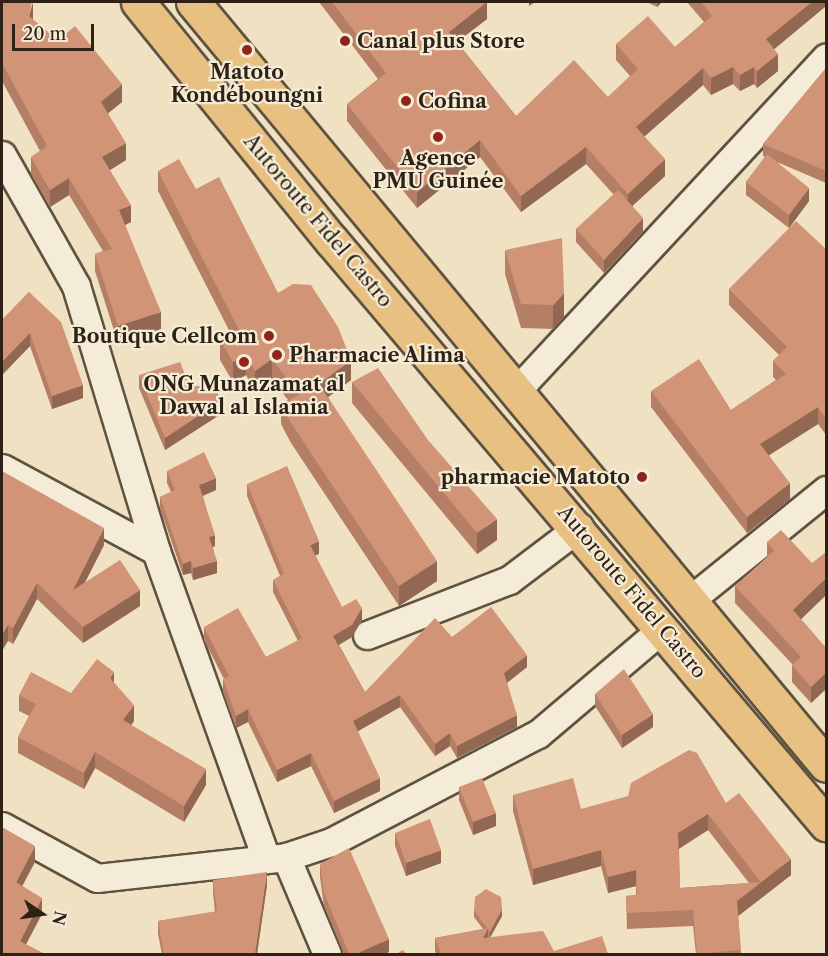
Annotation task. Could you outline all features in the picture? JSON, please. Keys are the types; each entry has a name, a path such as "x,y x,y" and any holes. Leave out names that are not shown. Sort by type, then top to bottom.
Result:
{"highway":[{"name":"Autoroute Fidel Castro","path":"138,2 331,240 579,527 826,824"},
{"name":"Autoroute Fidel Castro","path":"193,2 826,765"}],"street":[{"path":"517,390 826,58"},
{"path":"2,154 76,286 156,551 276,858 327,954"},
{"path":"2,468 156,551"},
{"path":"690,600 826,490"},
{"path":"367,634 509,580 579,527"},
{"path":"2,826 97,878 276,858 331,842 538,734 662,629"}],"building":[{"path":"2,2 32,2 29,16 58,40 75,26 122,84 101,102 126,143 102,157 131,205 119,210 161,312 118,326 95,254 112,249 69,178 50,190 31,157 47,146 2,63"},
{"path":"332,2 487,2 449,32 516,116 574,60 608,97 638,69 616,44 648,16 675,47 712,16 701,2 812,2 766,39 778,54 757,71 754,67 740,75 733,67 711,78 703,68 636,127 665,159 628,194 586,147 521,196 480,140 417,192 347,104 386,73"},
{"path":"826,68 826,171 763,144"},
{"path":"767,154 809,188 789,215 746,182"},
{"path":"179,159 196,189 219,177 278,293 293,284 311,285 338,327 351,360 319,384 437,561 399,586 291,423 281,404 299,395 272,359 255,371 246,355 233,362 220,340 240,332 158,171"},
{"path":"618,190 643,218 604,260 576,229"},
{"path":"796,221 826,249 826,419 818,407 760,444 790,483 747,517 651,391 699,359 731,410 786,374 773,361 787,347 729,289"},
{"path":"562,238 564,293 553,305 521,304 505,250"},
{"path":"29,292 61,322 83,385 52,396 30,333 2,362 2,320"},
{"path":"180,362 190,387 214,384 221,401 165,438 139,375"},
{"path":"378,368 428,440 497,519 477,533 352,382"},
{"path":"204,452 216,478 199,485 215,535 209,537 217,561 193,568 191,561 183,564 160,497 175,490 167,471"},
{"path":"287,466 319,541 310,545 342,607 356,599 362,608 352,625 333,636 365,692 435,618 452,637 491,607 527,655 504,673 517,715 457,746 450,733 435,744 400,695 353,721 380,778 334,801 311,753 277,770 248,709 236,716 223,679 229,676 204,627 238,608 266,657 302,638 273,580 284,574 247,484"},
{"path":"2,471 104,528 73,590 120,560 140,590 83,627 37,583 13,628 8,625 2,634"},
{"path":"781,530 812,563 826,552 826,578 793,610 826,648 826,673 811,687 792,665 801,657 735,586 774,551 767,542"},
{"path":"97,659 114,672 110,678 134,705 123,720 206,769 184,806 95,752 84,773 18,737 36,704 19,695 31,672 71,693"},
{"path":"624,669 653,714 622,735 595,694"},
{"path":"689,750 697,753 726,803 739,793 791,859 737,901 741,950 697,954 693,910 627,913 626,896 637,895 636,870 608,877 601,850 533,869 513,795 573,778 581,809 628,796 631,783","holes":["708,814 761,882 680,888 678,833"]},
{"path":"482,778 496,813 473,822 459,787"},
{"path":"430,819 441,850 406,863 395,833"},
{"path":"2,827 35,846 16,882 42,898 20,941 45,954 2,954"},
{"path":"349,848 389,939 356,954 349,954 324,893 320,864"},
{"path":"267,872 255,954 164,954 158,921 217,911 213,880"},
{"path":"486,889 501,897 502,909 490,932 474,910 475,897"},
{"path":"488,928 483,938 543,931 554,951 602,936 608,954 441,954 435,938"}],"place":[{"name":"Canal plus Store","path":"345,41"},
{"name":"Matoto Kondéboungni","path":"247,50"},
{"name":"Cofina","path":"406,101"},
{"name":"Agence PMU Guinée","path":"438,137"},
{"name":"Boutique Cellcom","path":"269,336"},
{"name":"Pharmacie Alima","path":"277,355"},
{"name":"ONG Munazamat al Dawal al Islamia","path":"244,362"},
{"name":"pharmacie Matoto","path":"642,477"}]}
